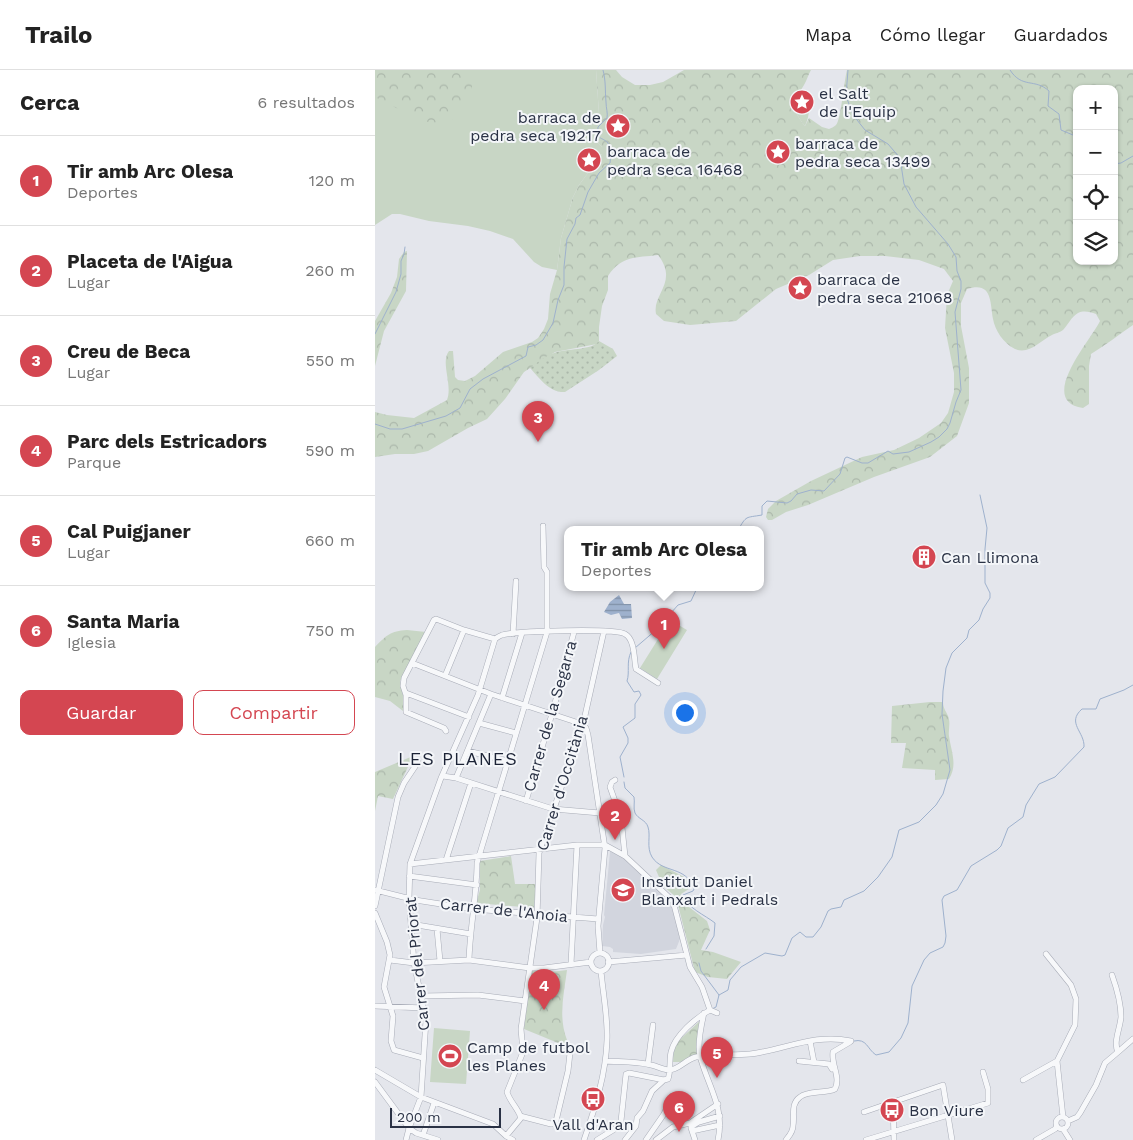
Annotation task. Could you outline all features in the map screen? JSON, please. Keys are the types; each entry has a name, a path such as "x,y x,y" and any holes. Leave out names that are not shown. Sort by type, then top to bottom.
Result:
{"street":[{"path":"469,960 477,885 477,863 547,632 547,572 544,567 543,526"},
{"path":"513,634 517,581"},
{"path":"446,731 445,728 406,712 406,693 403,681 434,620 436,619 495,639"},
{"path":"445,676 464,630"},
{"path":"406,693 469,717 480,689 495,639 501,635 547,632 603,630 626,634 634,652 636,669 658,683"},
{"name":"Carrer d'Occitània","path":"520,1116 508,1097 507,1092 523,1052 521,1029 537,914 540,849 582,724 603,630"},
{"name":"Carrer de la Segarra","path":"526,801 574,632"},
{"path":"502,698 522,633"},
{"path":"412,663 502,698 582,724 586,728 605,845 598,919 600,953"},
{"path":"456,778 491,694"},
{"name":"Carrer del Priorat","path":"406,1140 421,1097 426,1020 414,964 409,876 411,864 443,776 469,717"},
{"path":"479,723 516,733"},
{"path":"468,751 508,762"},
{"path":"375,906 376,890 398,797 407,778 418,762"},
{"path":"443,776 456,778 553,809 600,813"},
{"path":"615,780 610,787 621,818 625,856"},
{"path":"446,860 471,783"},
{"path":"411,864 577,845 605,845 625,856 668,895 675,904 691,971 702,987 710,1010 717,1013"},
{"path":"571,964 577,845"},
{"path":"409,876 477,885"},
{"name":"Carrer de l'Anoia","path":"376,890 409,898 473,909 598,919"},
{"path":"375,914 387,942 390,960 385,974 384,987 393,1016 391,1041 394,1050 423,1058"},
{"path":"411,924 471,934"},
{"path":"437,929 439,961"},
{"path":"600,953 605,955 609,962 607,967 601,971 595,970 591,962 593,956 600,953"},
{"path":"1046,954 1071,985 1076,999 1075,1025 1057,1061 1063,1117 1068,1121"},
{"path":"609,962 687,956"},
{"path":"390,960 414,964 469,960 530,968 591,962"},
{"path":"583,1140 597,1100 605,1061 607,1028 601,971"},
{"path":"1112,975 1120,1008 1120,1028 1115,1046 1118,1052"},
{"path":"421,996 478,995 525,1001"},
{"path":"375,1006 424,1008"},
{"path":"625,1140 635,1127 637,1118 643,1110 652,1090 669,1078 671,1052 674,1045 693,1021 710,1010"},
{"path":"704,1013 699,1050 718,1104 720,1116 718,1140"},
{"path":"648,1064 653,1025"},
{"path":"605,1061 648,1064 669,1070 700,1056 756,1053 831,1038 851,1041 838,1047 833,1052 837,1085 831,1091 801,1096 797,1100 793,1107 793,1126 786,1140"},
{"path":"1068,1121 1080,1113 1096,1086 1105,1063 1133,1039"},
{"path":"810,1041 814,1062"},
{"path":"506,1136 520,1121 520,1116 551,1124 556,1121 568,1072 570,1053"},
{"path":"799,1061 829,1064 837,1080"},
{"path":"1023,1080 1057,1061"},
{"path":"376,1072 434,1103 493,1124 513,1140"},
{"path":"866,1140 988,1103 983,1072"},
{"path":"597,1140 618,1127 621,1121 626,1074 664,1080"},
{"path":"375,1082 409,1128 437,1140"},
{"path":"864,1112 943,1085 952,1140"},
{"path":"672,1096 664,1114 647,1138 656,1140 673,1128 720,1125"},
{"path":"893,1101 894,1140"},
{"path":"423,1135 434,1103"},
{"path":"691,1127 718,1104"},
{"path":"691,1127 705,1120 720,1116"},
{"path":"1063,1117 1057,1119 1060,1128 1070,1140"},
{"path":"1036,1140 1055,1129 1067,1127 1068,1121"},
{"path":"691,1127 695,1140"}],"shaded area":[{"name":"Institut Daniel Blanxart i Pedrals","path":"611,851 622,857 667,897 672,905 677,921 680,939 676,949 641,954 613,952 613,949 610,947 602,946"}],"green space":[{"path":"375,70 596,70 599,114 591,126 591,130 595,140 602,147 602,154 579,185 573,197 561,238 557,270 542,267 534,262 513,239 490,231 400,214 392,214 375,225"},
{"path":"375,70 475,70 470,98 452,120 431,123 414,117 375,97"},
{"path":"596,70 616,70 622,77 635,85 650,85 663,82 684,70 811,70 796,101 797,115 805,126 809,118 822,127 829,129 838,122 847,70 1133,70 1133,325 1091,354 1089,366 1089,404 1083,408 1070,403 1065,394 1065,382 1078,355 1100,321 1096,314 1085,311 1080,312 1073,317 1062,331 1030,349 1020,350 1015,349 1003,340 998,332 993,319 990,299 985,290 975,287 967,289 961,303 961,326 969,368 969,403 957,436 930,457 874,477 808,505 786,512 772,520 768,520 766,517 768,509 776,501 811,481 862,457 894,450 919,438 941,423 948,413 954,392 954,373 945,328 947,295 953,281 944,269 919,260 885,256 860,256 833,260 809,275 776,289 736,321 690,325 664,321 656,314 658,300 666,280 664,264 658,255 636,257 619,264 608,276 608,290 602,306 599,341 597,344 555,352 524,372 505,399 487,419 428,451 375,457 375,412 414,418 447,400 449,388 446,361 449,351 453,351 455,377 458,380 465,381 475,376 503,352 532,342 538,338 544,329 548,319 550,294 557,270 561,238 573,197 579,185 602,154 602,147 595,140 591,126 599,114"},
{"path":"799,91 806,99 809,107 805,126 798,117 796,109"},
{"path":"407,251 406,291 384,331 375,366 375,321 391,293 397,277 399,259"},
{"path":"599,341 613,349 617,356 565,392 554,390 530,368 551,354 559,351 584,348"},
{"path":"670,620 687,630 657,679 640,668"},
{"path":"407,630 426,632 400,681 403,695 403,711 390,701 375,697 375,647 389,634"},
{"path":"943,702 949,719 953,768 949,779 935,780 935,770 902,768 906,743 891,743 892,706"},
{"path":"413,756 393,799 378,796 375,811 375,772"},
{"path":"511,856 515,884 536,884 534,908 476,903 480,890 480,861"},
{"path":"661,865 686,878 692,887 681,894 680,900 707,921 710,930 701,950 713,952 741,962 727,979 708,977 695,972 676,897 657,881 659,877 656,870"},
{"path":"567,970 562,1014 567,1040 563,1045 524,1029 531,971 551,972"},
{"path":"703,1018 698,1054 681,1062 673,1062 674,1045"},
{"name":"Camp de futbol les Planes","path":"434,1028 470,1031 466,1084 430,1082"}],"water":[{"path":"619,595 624,604 631,604 632,618 622,619 619,613 611,615 604,612 610,602"}],"waterway":[{"path":"375,424 390,429 402,429 446,416 460,408 470,389 483,379 526,356 528,347 536,345 543,340 553,323 558,300 564,285 567,239 576,218 580,215 588,192 599,173 610,163 611,151 608,143 599,136 598,131 598,127 607,118 603,70"},
{"path":"740,526 747,518 762,515 762,506 767,501 787,503 797,494 811,490 824,491 840,474 847,457 862,463 868,463 888,451 893,454 909,452 931,442 947,429 961,390 955,312 961,289 961,281 957,271 956,257 948,244 916,207 904,184 900,158 888,144 865,130 853,115 846,96 848,70"},
{"path":"1010,70 1024,82 1039,85 1049,91 1048,106 1059,114 1061,130 1073,135"},
{"path":"1118,163 1133,156"},
{"path":"375,334 396,292 405,247"},
{"path":"719,995 728,990 730,980 741,967 765,953 785,955 792,938 800,932 806,937 813,937 821,927 828,911 841,907 844,900 864,891 878,877 892,857 899,830 919,822 936,805 943,794 950,770 942,714 946,668 952,653 967,638 969,630 979,620 990,598 990,593 985,583 987,528 980,495"},
{"path":"635,648 656,630 678,605 691,601 696,591"},
{"path":"624,777 620,757 628,743 628,738 623,727 635,718 635,704 641,695 639,691 634,692 627,681 631,652"},
{"path":"854,1041 862,1041 876,1055 889,1052 901,1038 908,1023 912,986 924,960 930,953 943,947 945,943 942,900 944,896 957,890 971,866 1001,846 1008,828 1023,817 1026,805 1039,784 1055,777 1084,747 1084,742 1076,723 1078,714 1082,709 1096,709 1100,699 1133,685"},
{"path":"624,782 625,788 634,797 635,813 648,827 649,849 652,857 662,866 686,876 694,889 683,895 685,900 715,923 714,936 706,949"},
{"path":"699,963 701,971 719,995 716,1007 712,1009"}],"place":[{"name":"el Salt de l'Equip","path":"802,102"},
{"name":"barraca de pedra seca 19217","path":"618,126"},
{"name":"barraca de pedra seca 13499","path":"778,152"},
{"name":"barraca de pedra seca 16468","path":"589,160"},
{"name":"barraca de pedra seca 21068","path":"800,288"},
{"name":"Creu de Beca","path":"538,442"},
{"name":"Can Llimona","path":"924,557"},
{"name":"Tir amb Arc Olesa","path":"664,649"},
{"name":"Placeta de l'Aigua","path":"615,840"},
{"name":"Institut Daniel Blanxart i Pedrals","path":"623,890"},
{"name":"Parc dels Estricadors","path":"544,1010"},
{"name":"Camp de futbol les Planes","path":"450,1056"},
{"name":"Cal Puigjaner","path":"717,1078"},
{"name":"Vall d'Aran","path":"593,1099"},
{"name":"Bon Viure","path":"892,1110"},
{"name":"Santa Maria","path":"679,1132"}],"district":[{"name":"LES PLANES","path":"458,758"}]}
